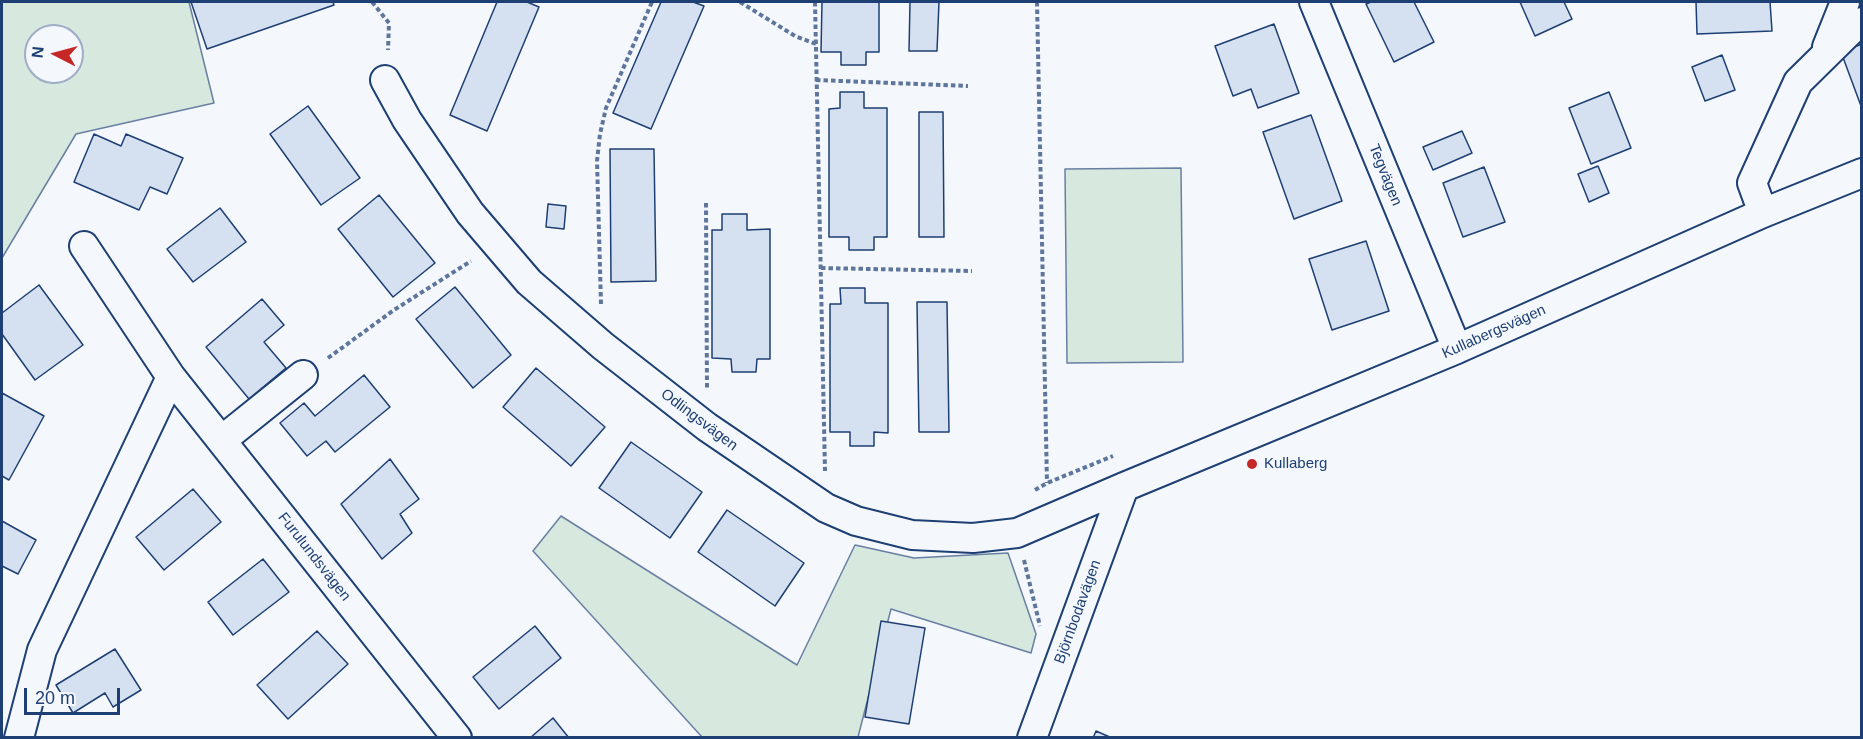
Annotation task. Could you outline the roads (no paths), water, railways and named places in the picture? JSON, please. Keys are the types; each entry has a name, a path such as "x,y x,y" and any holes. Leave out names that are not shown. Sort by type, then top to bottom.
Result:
{"street":[{"name":"Tegvägen","path":"1314,2 1457,349"},
{"path":"1822,58 1845,2"},
{"path":"1763,213 1752,183 1798,82 1858,23 1862,22"},
{"name":"Odlingsvägen","path":"385,80 407,120 470,213 529,282 603,346 708,428 826,508 856,521 912,535 973,538 1017,533 1124,487"},
{"name":"Kullabergsvägen","path":"1124,487 1457,349 1763,213 1862,173"},
{"name":"Furulundsvägen","path":"84,246 171,376 458,738"},
{"path":"222,440 303,375"},
{"path":"19,738 42,650 171,376"},
{"name":"Björnbodavägen","path":"1032,738 1124,487"}],"place":[{"name":"Kullaberg","path":"1252,464"}]}
